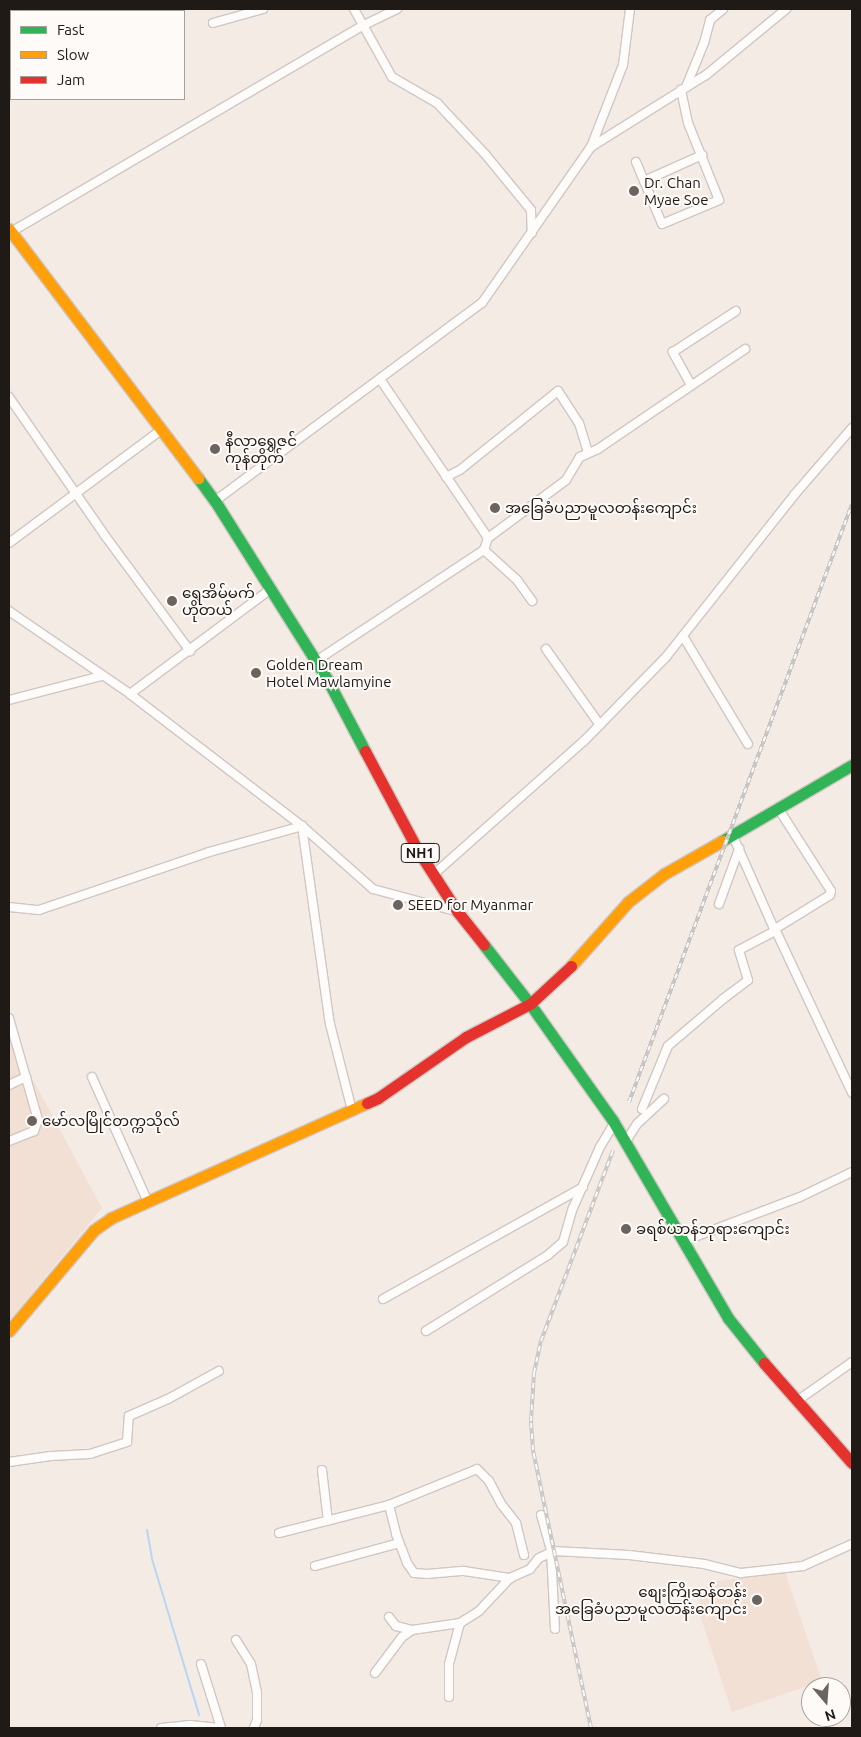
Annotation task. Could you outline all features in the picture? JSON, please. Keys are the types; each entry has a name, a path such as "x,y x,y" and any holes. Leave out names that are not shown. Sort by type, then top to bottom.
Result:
{"main road":[{"name":"NH1","path":"10,230 215,501 316,661 353,725 417,849 457,911 530,1004 614,1124 742,1337 852,1463"},
{"path":"9,1331 94,1230 146,1200 378,1098 466,1037 530,1004 567,970 595,936 628,902 664,874 852,765"}],"street":[{"path":"213,23 263,9"},
{"path":"354,9 392,77 438,103 485,154 531,210 532,233"},
{"path":"10,230 364,25 397,9"},
{"path":"215,501 482,303 591,147 623,65 630,9"},
{"path":"636,162 662,224 719,200 688,123 684,89 704,44 710,20 723,9"},
{"path":"591,147 706,75 786,9"},
{"path":"644,181 702,155"},
{"path":"691,385 673,352 736,311"},
{"path":"316,661 484,550 488,538 566,480 580,458 745,349"},
{"path":"380,378 488,538"},
{"path":"446,477 460,470 558,391 579,423 588,453"},
{"path":"9,397 75,493 190,651"},
{"path":"434,874 600,725 666,657 795,494 852,428"},
{"path":"9,543 161,430"},
{"path":"484,550 517,580 532,601"},
{"path":"130,694 271,589"},
{"path":"9,611 130,694 302,826 373,889 457,911"},
{"path":"683,636 748,744"},
{"path":"546,649 600,725"},
{"path":"9,700 102,676"},
{"path":"642,1109 668,1046 722,998 748,980 739,950 830,895 831,891 778,808"},
{"path":"9,907 40,910 209,852 302,826"},
{"path":"302,826 330,1024 352,1110"},
{"path":"732,834 852,1093"},
{"path":"719,904 739,849"},
{"path":"9,1018 38,1124 34,1131 9,1142"},
{"path":"9,1085 26,1077"},
{"path":"92,1077 146,1200"},
{"path":"625,1143 637,1124 664,1099"},
{"path":"426,1331 558,1248 564,1242 573,1208 600,1147 614,1124"},
{"path":"684,1242 800,1197 852,1172"},
{"path":"383,1299 583,1187"},
{"path":"797,1401 852,1362"},
{"path":"9,1462 51,1456 90,1454 127,1442 129,1416 168,1399 219,1371"},
{"path":"278,1534 389,1505 477,1469 489,1481 502,1505 516,1523 524,1555"},
{"path":"322,1470 328,1521"},
{"path":"389,1505 399,1543 414,1573 464,1571 510,1578"},
{"path":"541,1515 551,1552 555,1629"},
{"path":"315,1566 399,1543"},
{"path":"389,1617 396,1626 412,1630 460,1623 479,1612 510,1578 530,1570 538,1558 551,1552 657,1558 704,1564 742,1573 803,1566 852,1544"},
{"path":"449,1697 449,1664 460,1623"},
{"path":"375,1673 402,1637 412,1630"},
{"path":"236,1640 251,1664 257,1692 257,1720 254,1728"},
{"path":"201,1664 220,1728"},
{"path":"161,1728 190,1725 217,1728"}],"shaded area":[{"name":"မော်လမြိုင်တက္ကသိုလ်","path":"9,1035 102,1208 9,1321"},
{"path":"785,1572 821,1677 801,1677 801,1688 732,1712 701,1618 700,1599 711,1582"}],"waterway":[{"path":"147,1530 152,1559 199,1715"}],"railway":[{"path":"629,1102 852,504"},
{"path":"591,1728 533,1450 531,1421 534,1373 541,1341 613,1150"}],"traffic: fast":[{"path":"198,478 215,501 327,679 365,751"},
{"path":"722,841 852,765"},
{"path":"484,945 530,1004 613,1121 728,1318 764,1363"}],"traffic: slow":[{"path":"9,229 198,478"},
{"path":"571,966 628,902 664,874 722,841"},
{"path":"9,1331 94,1230 111,1218 367,1103"}],"traffic: jam":[{"path":"365,751 417,849 457,911 484,945"},
{"path":"367,1103 378,1098 466,1037 530,1004 571,966"},
{"path":"764,1363 852,1463"}],"place":[{"name":"Dr. Chan Myae Soe","path":"634,191"},
{"name":"နီလာရွှေဇင် ကုန်တိုက်","path":"215,449"},
{"name":"အခြေခံပညာမူလတန်းကျောင်း","path":"495,508"},
{"name":"ရွှေအိမ်မက် ဟိုတယ်","path":"172,601"},
{"name":"Golden Dream Hotel Mawlamyine","path":"256,673"},
{"name":"SEED for Myanmar","path":"398,905"},
{"name":"မော်လမြိုင်တက္ကသိုလ်","path":"32,1121"},
{"name":"ခရစ်ယာန်ဘုရားကျောင်း","path":"626,1229"},
{"name":"စျေးကြိုဆန်တန်း အခြေခံပညာမူလတန်းကျောင်း","path":"757,1600"}]}
